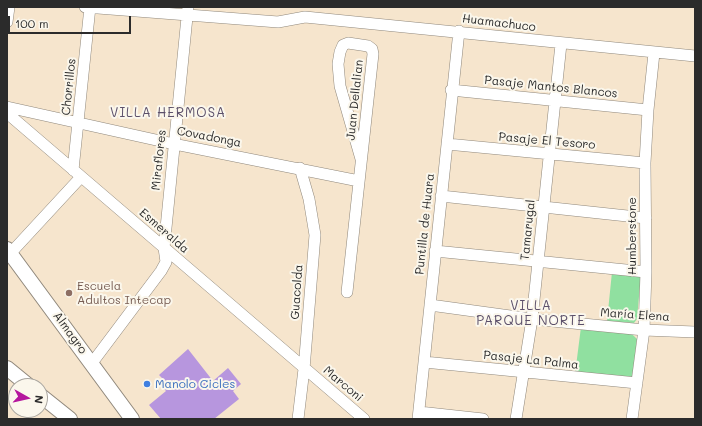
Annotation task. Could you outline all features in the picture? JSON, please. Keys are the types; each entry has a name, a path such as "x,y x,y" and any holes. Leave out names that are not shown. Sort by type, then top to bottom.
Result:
{"main road":[{"name":"Almagro","path":"8,253 92,363 132,419"},
{"path":"7,368 19,378"},
{"path":"48,401 70,419"}],"street":[{"path":"7,22 9,7"},
{"name":"Huamachuco","path":"89,7 187,11 278,22 305,17 459,31 561,44 695,56"},
{"name":"Chorrillos","path":"77,173 79,122 89,7"},
{"name":"Miraflores","path":"92,363 162,271 166,262 164,248 187,11"},
{"name":"Puntilla de Huara","path":"419,416 447,144 451,90 459,31"},
{"name":"Juan Dellalian","path":"347,292 373,54 372,49 368,46 350,42 343,45 340,49 338,64 340,86 361,160"},
{"name":"Tamarugal","path":"516,419 532,319 561,44"},
{"name":"Humberstone","path":"632,419 644,330 646,272 645,164 648,110 654,53"},
{"name":"Pasaje Mantos Blancos","path":"451,90 648,110"},
{"name":"Covadonga","path":"7,107 174,144 359,181"},
{"name":"Esmeralda","path":"7,113 304,368"},
{"name":"Pasaje El Tesoro","path":"447,144 645,164"},
{"name":"Guacolda","path":"298,419 304,368 315,235 309,199 300,168"},
{"path":"8,253 77,173"},
{"path":"441,196 646,218"},
{"path":"435,251 538,263 646,272"},
{"name":"María Elena","path":"430,305 532,319 644,330 695,332"},
{"name":"Pasaje La Palma","path":"424,362 637,383"},
{"name":"Marconi","path":"304,368 364,419"},
{"path":"419,416 483,419"}],"green space":[{"path":"612,272 641,274 637,319 634,323 607,321"},
{"path":"581,327 631,333 637,339 632,381 575,374"}],"building":[{"path":"188,349 213,381 228,368 241,384 233,391 239,399 214,419 161,419 149,405 166,391 158,382 162,378 159,375"}],"place":[{"name":"Escuela Adultos Intecap","path":"69,293"},
{"name":"Manolo Cicles","path":"147,384"}],"district":[{"name":"VILLA HERMOSA","path":"168,113"},
{"name":"VILLA PARQUE NORTE","path":"531,314"}]}
